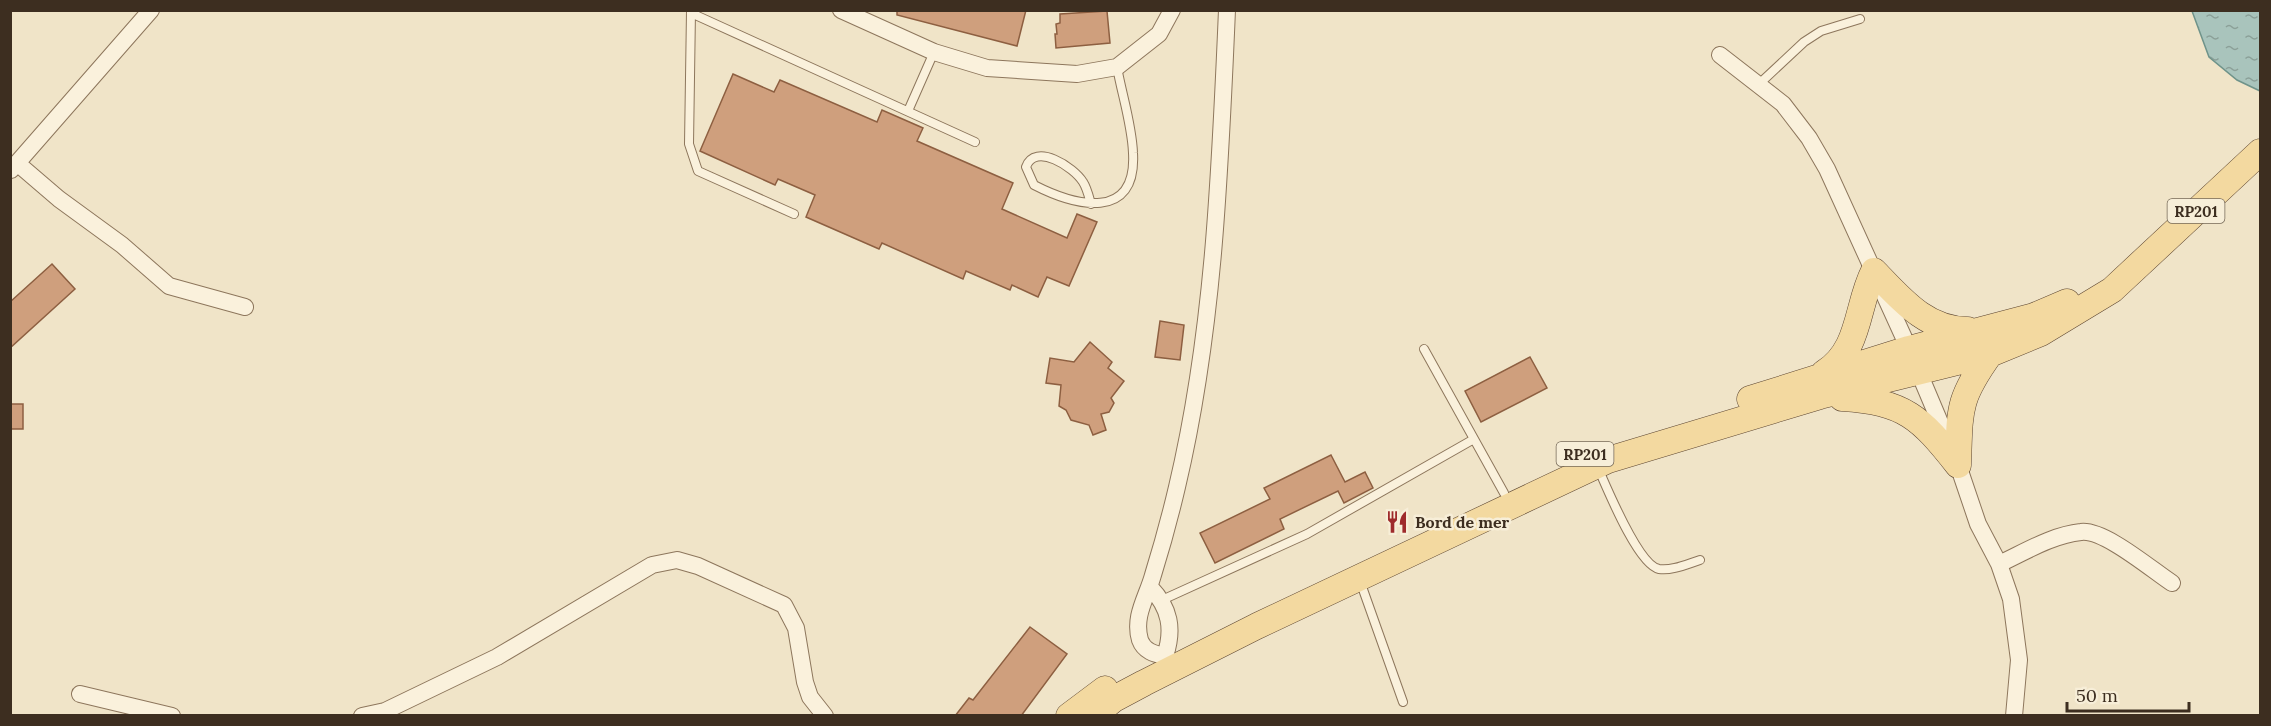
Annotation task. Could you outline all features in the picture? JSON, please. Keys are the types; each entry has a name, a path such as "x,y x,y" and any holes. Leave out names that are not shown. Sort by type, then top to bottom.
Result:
{"main road":[{"name":"RP201","path":"1069,716 1123,677 1207,633 1604,446 2064,320 2112,290 2260,152"},
{"path":"1874,271 1917,314 1986,342 1960,408 1958,465 1928,428 1909,413 1818,387 1851,345 1864,289 1874,271"},
{"name":"RP201","path":"1093,716 1114,699 1144,683 1359,577 1596,465 1818,387"}],"street":[{"path":"151,10 14,167 122,245 169,286 244,307"},
{"path":"841,10 934,52 987,68 1034,73 1077,74 1117,67 1159,34 1172,10"},
{"path":"1150,586 1162,600 1171,638 1165,656 1151,654 1140,642 1140,611 1142,600 1150,586 1180,473 1206,334 1215,233 1227,10"},
{"path":"1720,56 1782,104 1809,138 1827,169 1874,271 1958,465 1978,524 1999,564 2011,599 2019,660 2014,716"},
{"path":"1999,564 2052,540 2082,532 2100,536 2172,583"},
{"path":"362,716 385,711 497,657 652,565 677,560 719,574 784,605 796,628 810,697 825,716"},
{"path":"80,694 172,716"}],"lane":[{"path":"794,214 698,171 689,144 691,12 975,142"},
{"path":"1758,85 1803,42 1821,31 1860,19"},
{"path":"908,111 934,52"},
{"path":"1091,204 1083,182 1074,172 1055,159 1041,156 1029,160 1026,167 1034,186 1054,196 1091,204 1110,203 1120,198 1132,173 1133,152 1117,67"},
{"path":"1424,349 1504,493"},
{"path":"1162,600 1307,534 1474,439"},
{"path":"1596,465 1632,537 1648,563 1657,569 1671,569 1700,560"},
{"path":"1359,577 1403,702"}],"water":[{"path":"2192,11 2260,11 2260,91 2237,80 2209,57"}],"building":[{"path":"897,10 1026,10 1017,46 897,15"},
{"path":"1107,11 1110,43 1056,48 1056,24 1060,23 1060,14"},
{"path":"733,74 774,92 780,80 877,122 882,110 923,128 917,141 1013,183 1002,209 1067,238 1077,214 1097,222 1069,286 1047,277 1038,297 1012,285 1010,290 966,271 963,279 882,243 879,249 806,217 815,195 778,179 775,185 700,151"},
{"path":"52,264 75,289 10,348 10,302"},
{"path":"1160,321 1184,325 1180,360 1155,357"},
{"path":"1090,342 1112,362 1108,368 1124,381 1111,398 1114,403 1109,412 1101,414 1106,430 1093,435 1089,425 1071,420 1066,410 1059,406 1061,385 1046,383 1050,358 1074,362"},
{"path":"1530,357 1547,388 1481,422 1465,391"},
{"path":"10,404 23,404 23,429 10,429"},
{"path":"1331,455 1345,482 1365,472 1373,488 1344,503 1338,491 1280,519 1284,529 1215,563 1200,533 1270,499 1264,488"},
{"path":"1030,627 1067,654 1021,716 955,716 969,698 973,700"}],"place":[{"name":"Bord de mer","path":"1397,522"}]}
